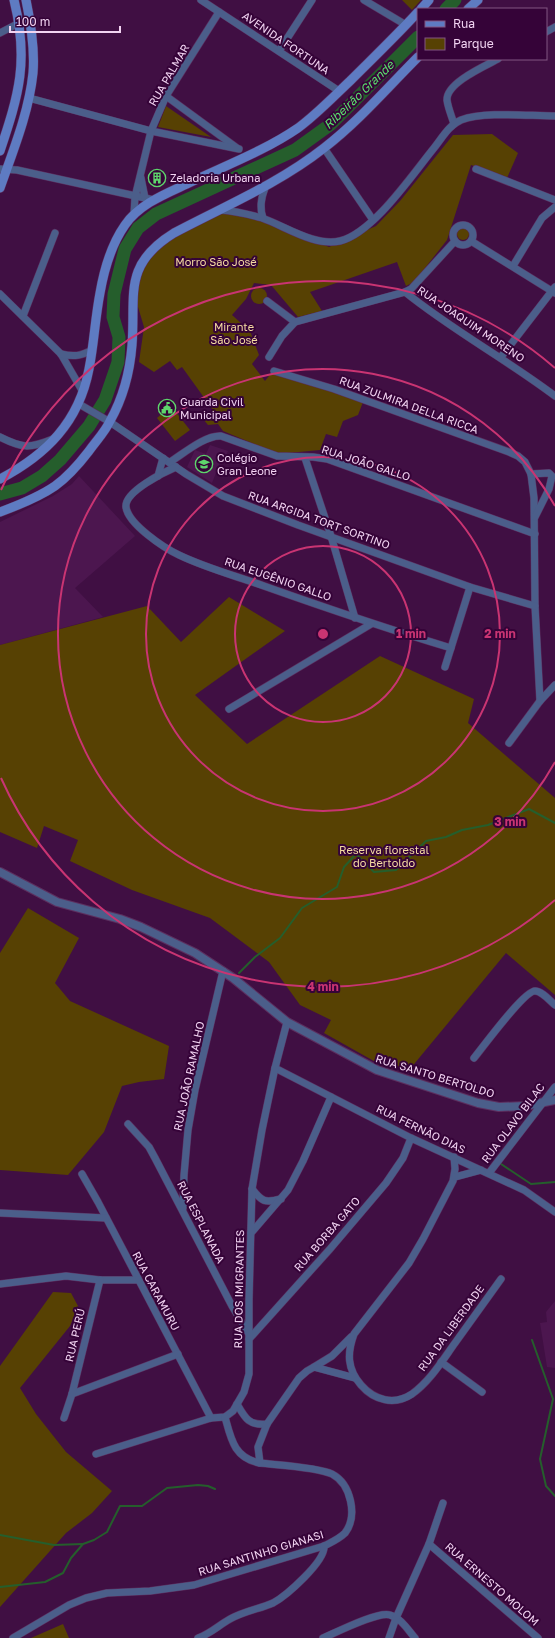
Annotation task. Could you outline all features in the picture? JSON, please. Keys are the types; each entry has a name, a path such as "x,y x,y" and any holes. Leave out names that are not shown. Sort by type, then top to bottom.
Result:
{"main road":[{"path":"0,151 15,106 20,82 22,52 19,23 14,0"},
{"path":"0,188 3,169 29,98 33,73 33,53 26,0"},
{"path":"422,8 429,0"},
{"path":"469,8 478,0"},
{"path":"0,479 17,470 40,454 83,406 83,392 89,371 98,306 108,262 117,239 125,225 134,214 150,199 285,136 312,116 339,91 417,13"},
{"path":"0,512 22,503 55,486 71,473 110,422 122,393 128,371 132,346 133,288 143,262 153,250 163,240 265,188 324,148 352,125 417,58"}],"street":[{"name":"AVENIDA FORTUNA","path":"201,0 339,91"},
{"path":"279,51 312,0"},
{"path":"364,0 406,25"},
{"name":"RUA PALMAR","path":"134,214 135,196 151,131 166,96 219,12"},
{"path":"0,34 19,23"},
{"path":"454,124 447,100 450,90 460,81 496,60"},
{"path":"29,98 151,131 239,149 166,96"},
{"path":"220,210 238,212 262,218 316,240 328,242 340,241 350,237 384,210 454,124 462,120 481,116 555,116"},
{"path":"324,148 373,220"},
{"path":"3,169 38,174 150,199"},
{"path":"476,169 555,200"},
{"name":"RUA PALMAR","path":"141,176 150,199"},
{"path":"262,218 260,203 265,188"},
{"path":"513,266 542,218 555,207"},
{"path":"463,225 469,227 473,232 471,241 463,245 455,241 453,235 455,229 463,225"},
{"path":"23,316 55,233"},
{"path":"405,292 415,285 455,241"},
{"path":"471,241 554,290 501,357"},
{"name":"RUA JOAQUIM MORENO","path":"295,322 405,292 424,308 501,357 555,396"},
{"path":"0,294 62,354 83,392"},
{"path":"267,301 295,322 282,336 269,357"},
{"path":"62,354 72,357 79,356 92,350"},
{"name":"RUA ZULMIRA DELLA RICCA","path":"274,371 334,389 509,452 518,456 525,462 531,473"},
{"name":"RUA ARGIDA TORT SORTINO","path":"83,406 223,496 284,520 332,536 470,587 535,606"},
{"name":"RUA JOÃO GALLO","path":"130,495 173,465 207,438 214,436 228,438 277,456 327,459 535,534"},
{"path":"0,437 27,447 56,437"},
{"path":"158,476 163,458"},
{"path":"304,458 332,536 355,618"},
{"path":"535,517 549,488 552,476 549,474 531,473 535,517 535,606 540,701"},
{"name":"RUA EUGÊNIO GALLO","path":"130,495 126,506 135,521 144,531 161,545 180,555 371,624 451,648"},
{"path":"445,667 470,587"},
{"path":"230,709 371,624"},
{"path":"508,743 540,701 555,685"},
{"name":"RUA SANTO BERTOLDO","path":"0,872 57,902 141,926 195,954 234,978 287,1022 377,1070 478,1103 499,1107 518,1106 555,1100"},
{"name":"RUA JOÃO RAMALHO","path":"183,1210 188,1130 195,1090 223,971"},
{"path":"474,1058 519,1003 530,992 534,991 540,993 555,1005"},
{"name":"RUA DOS IMIGRANTES","path":"225,1417 233,1411 244,1392 249,1374 252,1189 262,1130 275,1068 287,1022"},
{"name":"RUA FERNÃO DIAS","path":"275,1068 412,1138 524,1190 555,1212"},
{"name":"RUA OLAVO BILAC","path":"489,1173 555,1087"},
{"path":"251,1233 281,1199 302,1161 331,1097"},
{"name":"RUA ESPLANADA","path":"128,1124 149,1147 249,1336"},
{"name":"RUA BORBA GATO","path":"249,1336 330,1249 386,1183 403,1158 412,1138"},
{"name":"RUA DA LIBERDADE","path":"260,1463 258,1446 267,1424 299,1378 307,1371 332,1356 354,1334 409,1263 455,1177 454,1157"},
{"path":"455,1177 481,1170"},
{"name":"RUA CARAMURU","path":"82,1174 211,1418"},
{"path":"252,1189 262,1200 269,1202 281,1199"},
{"path":"0,1213 106,1218"},
{"path":"0,1284 66,1276 100,1280 138,1280"},
{"name":"RUA DA LIBERDADE","path":"354,1334 348,1356 350,1368 355,1378 372,1395 380,1400 393,1401 401,1399 411,1394 421,1386 441,1362 501,1279"},
{"name":"RUA PERÚ","path":"64,1418 72,1394 100,1280"},
{"path":"72,1394 178,1354"},
{"path":"441,1362 482,1392"},
{"path":"314,1367 355,1378"},
{"path":"237,1404 245,1418 252,1423 258,1425 267,1424"},
{"path":"96,1454 211,1418 225,1417"},
{"name":"RUA SANTINHO GIANASI","path":"13,1638 69,1605 86,1598 107,1592 156,1590 194,1585 324,1546 336,1540 345,1533 352,1516 346,1489 340,1480 332,1474 321,1470 251,1461 239,1454 230,1437 225,1417"},
{"name":"RUA ERNESTO MOLOM","path":"443,1504 429,1544 538,1638"},
{"path":"389,1638 396,1618 429,1544"},
{"path":"202,1637 230,1619 272,1603 282,1597 305,1576 320,1558 323,1554 324,1546"},
{"path":"324,1638 383,1614 389,1614 396,1618 415,1638"}],"shaded area":[{"name":"Colégio Gran Leone","path":"210,445 228,451 224,461 221,460 212,483 187,467 195,450 206,454"},
{"path":"79,476 135,536 75,588 103,617 0,645 0,522 53,496 72,484"},
{"path":"555,1301 555,1368 547,1367 540,1323 547,1322 546,1312"}],"green space":[{"path":"402,0 421,0 412,10"},
{"path":"166,106 211,137 158,127"},
{"name":"Morro São José","path":"492,134 518,153 507,178 471,165 447,240 414,282 406,286 397,262 310,292 322,311 298,317 271,285 254,283 246,299 232,315 250,331 259,355 252,364 265,381 272,372 363,402 358,415 343,421 337,437 326,434 320,450 278,454 223,431 218,424 208,425 203,419 213,410 182,367 177,370 170,361 154,372 139,362 144,327 138,307 138,289 143,269 154,249 216,213 230,212 278,226 329,247 376,226 400,201 453,135"},
{"path":"465,228 468,229 468,239 461,240 458,239 457,232 458,229"},
{"path":"256,288 262,288 267,293 265,302 262,304 256,304 251,299 251,293"},
{"path":"171,406 190,430 175,441 157,418"},
{"name":"Reserva florestal do Bertoldo","path":"229,597 285,631 195,695 247,744 380,656 474,699 468,723 555,798 555,995 506,953 410,1069 381,1065 324,1033 331,1020 300,1005 269,962 210,918 132,890 70,861 78,840 44,826 37,848 0,832 0,645 147,606 181,642"},
{"path":"28,908 79,938 55,983 70,1001 169,1046 164,1079 122,1086 104,1132 68,1175 0,1170 0,953"},
{"path":"53,1292 71,1293 78,1306 70,1326 20,1388 36,1414 66,1452 112,1491 92,1513 66,1533 0,1607 0,1366"},
{"path":"63,1624 69,1638 31,1638"}],"waterway":[{"name":"Ribeirão Grande","path":"447,8 455,0"},
{"name":"Ribeirão Grande","path":"0,494 22,488 42,476 60,460 89,426 105,400 118,362 119,337 113,317 114,294 125,249 138,228 156,214 295,150 331,124 417,38"},
{"path":"239,973 255,957 280,938 302,908 337,887 344,867 356,854 374,872 396,870 426,841 446,837 462,830 488,825 529,809 555,823"},
{"path":"501,1164 531,1184 555,1182"},
{"path":"532,1340 553,1399 540,1459 546,1486 555,1496"},
{"path":"0,1587 45,1582 63,1573 71,1558 83,1544 94,1540 107,1532 120,1506 142,1506 167,1488 198,1485 208,1486 215,1489"},
{"path":"0,1535 54,1545 83,1544"}],"place":[{"name":"Zeladoria Urbana","path":"157,178"},
{"name":"Guarda Civil Municipal","path":"167,408"},
{"name":"Colégio Gran Leone","path":"204,464"}],"park label":[{"name":"Mirante São José","path":"234,333"}]}
